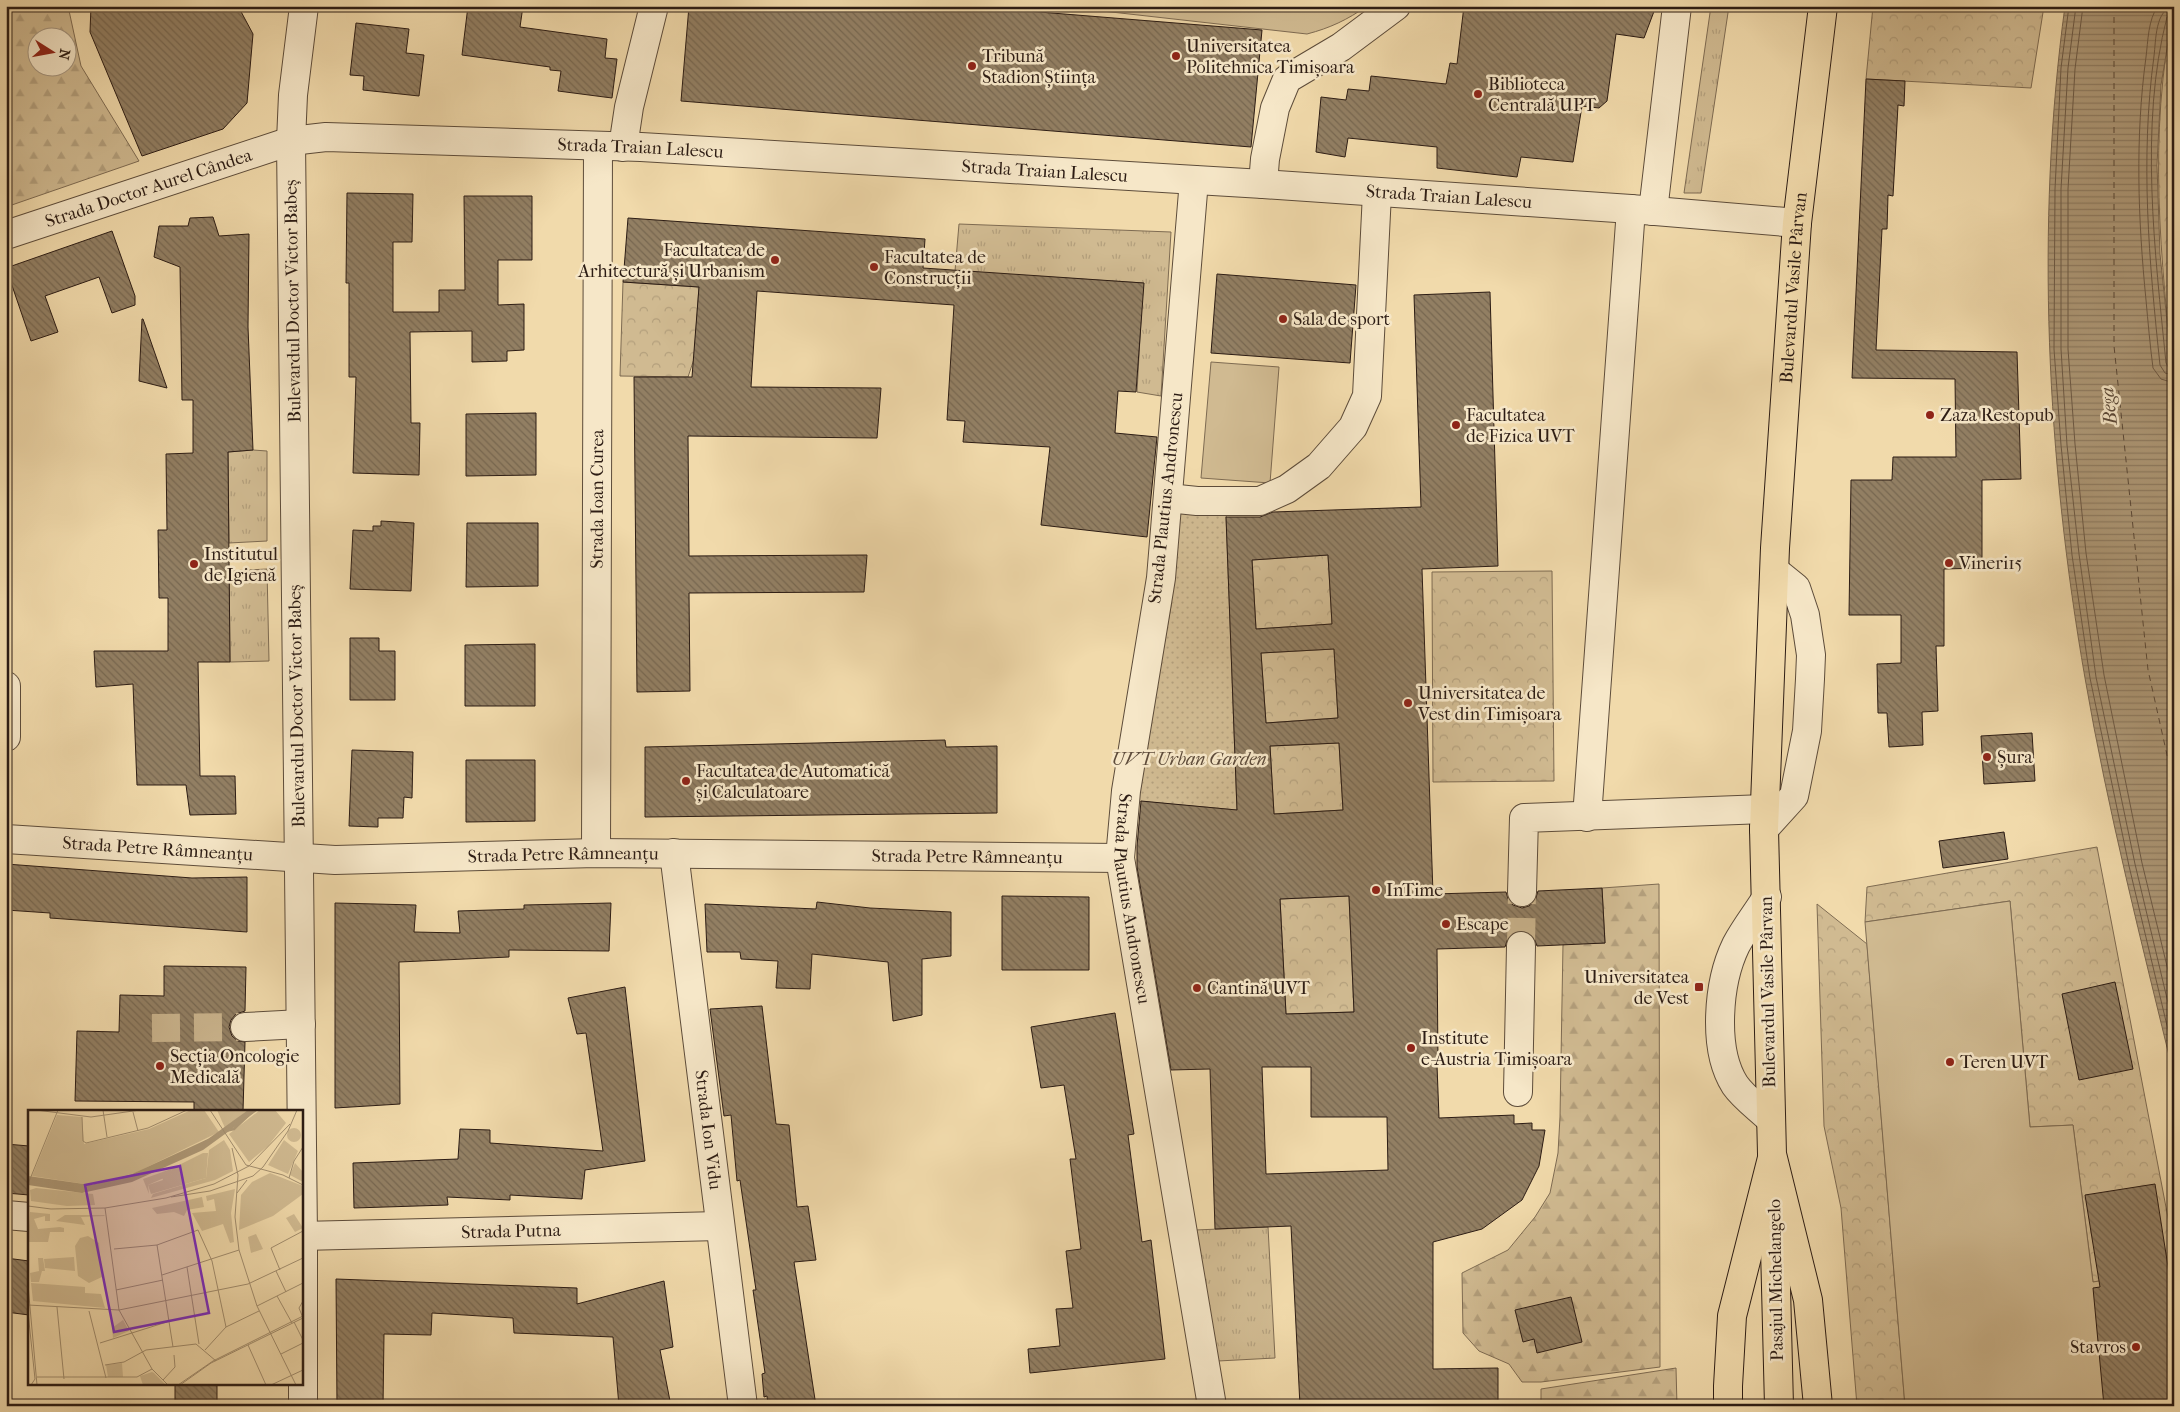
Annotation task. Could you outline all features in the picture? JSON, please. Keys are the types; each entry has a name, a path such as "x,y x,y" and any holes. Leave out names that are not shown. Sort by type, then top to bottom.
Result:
{"main road":[{"name":"Bulevardul Vasile Pârvan","path":"1818,1406 1808,1300 1772,1154 1765,819 1775,571 1797,223 1823,6"},
{"name":"Bulevardul Vasile Pârvan","path":"1728,1406 1732,1316 1772,1154"},
{"name":"Pasajul Michelangelo","path":"1772,1154 1779,1406"}],"street":[{"name":"Bulevardul Doctor Victor Babeș","path":"301,1110 291,140 293,94 304,6"},
{"name":"Strada Ioan Curea","path":"596,853 611,147 629,107 654,6"},
{"path":"1263,184 1265,159 1275,108 1287,79 1341,47 1396,6"},
{"path":"1586,817 1642,210 1677,6"},
{"name":"Strada Traian Lalescu","path":"291,140 326,136 611,147 1263,184 1642,210 1797,223"},
{"name":"Strada Doctor Aurel Cândea","path":"6,235 291,140"},
{"name":"Strada Plautius Andronescu","path":"1194,180 1161,578 1126,791 1120,858 1212,1406"},
{"path":"1168,498 1197,501 1260,501 1287,489 1319,466 1352,427 1367,396 1377,193"},
{"path":"1522,892 1524,818 1765,819 1794,796 1806,731 1811,655 1802,606 1796,588 1775,571"},
{"path":"6,686 6,737"},
{"name":"Strada Petre Râmneanțu","path":"6,839 335,860 596,853 1120,858"},
{"name":"Strada Ion Vidu","path":"674,853 744,1406"},
{"path":"1767,897 1736,945 1729,963 1721,995 1721,1029 1725,1062 1736,1086 1770,1120"},
{"path":"1518,1092 1521,946"},
{"path":"245,1028 301,1024"},
{"path":"6,1215 28,1217"},
{"name":"Strada Putna","path":"302,1236 720,1226"},
{"name":"Bulevardul Doctor Victor Babeș","path":"302,1236 303,1406"}],"green space":[{"path":"6,6 68,6 73,28 28,28 28,78 78,78 78,52 81,66 139,161 6,207"},
{"path":"1058,6 1367,6 1338,23 1307,34"},
{"path":"1711,6 1729,6 1701,193 1684,193"},
{"path":"1873,6 2044,6 2031,88 1866,79"},
{"path":"2174,7 2174,388 2161,244 2159,151 2166,56"},
{"path":"959,224 1171,232 1161,396 1137,392 1143,283 955,271"},
{"path":"623,282 699,287 694,359 688,377 620,376"},
{"path":"1211,362 1279,367 1270,483 1201,478"},
{"path":"267,451 267,541 229,543 228,452"},
{"name":"UVT Urban Garden","path":"1180,510 1226,514 1237,810 1136,801 1171,606"},
{"path":"1328,555 1332,624 1256,629 1252,560"},
{"path":"267,569 269,661 230,662 229,571"},
{"path":"1552,571 1554,781 1433,782 1432,572"},
{"path":"1334,649 1338,718 1266,723 1261,653"},
{"path":"1339,743 1343,810 1274,814 1270,746"},
{"path":"2097,847 2174,1249 2174,1269 2093,1282 2073,1125 2030,1127 2010,901 1865,922 1867,887"},
{"path":"1659,884 1660,1367 1541,1382 1522,1382 1509,1364 1479,1351 1463,1333 1462,1273 1508,1250 1535,1217 1550,1193 1558,1153 1560,1117 1563,944 1605,943 1602,888"},
{"path":"1349,896 1354,1012 1286,1014 1280,899"},
{"path":"2010,901 2030,1127 2073,1125 2093,1282 2174,1269 2174,1406 1905,1406 1865,922"},
{"path":"1817,904 1867,944 1905,1406 1857,1406 1841,1208 1824,1126"},
{"path":"1268,1227 1275,1358 1218,1361 1195,1230"},
{"path":"1676,1368 1677,1406 1541,1406 1541,1389"}],"water":[{"name":"Bega","path":"2065,6 2174,6 2161,85 2157,165 2160,254 2174,388 2174,1076 2126,878 2094,728 2072,596 2062,512 2054,428 2048,258 2050,173 2056,89"}],"building":[{"path":"91,6 238,6 253,34 247,103 223,129 142,156 90,32"},
{"path":"468,6 523,6 520,27 607,39 605,58 617,59 612,98 558,91 561,71 550,70 550,67 462,55"},
{"name":"Tribună Stadion Știința","path":"689,6 965,6 1262,30 1251,147 681,101"},
{"name":"Biblioteca Centrală UPT","path":"1464,6 1656,6 1644,38 1616,34 1607,101 1599,108 1582,106 1573,162 1521,157 1517,177 1437,168 1437,147 1348,138 1345,157 1316,152 1321,97 1346,100 1348,89 1369,91 1371,76 1446,84 1450,63 1457,64"},
{"path":"356,23 409,29 406,53 424,55 419,96 363,90 364,76 350,75"},
{"path":"1866,79 1905,81 1904,106 1898,105 1893,196 1888,195 1887,229 1882,229 1876,350 2017,352 2021,479 1982,480 1982,568 1944,569 1944,646 1936,646 1938,711 1922,712 1923,745 1889,747 1887,713 1878,713 1877,664 1901,663 1901,615 1849,615 1851,480 1892,480 1893,457 1956,457 1955,379 1852,378"},
{"path":"347,193 413,194 412,242 393,242 393,312 439,312 439,290 465,290 464,196 532,196 532,260 498,260 498,305 524,304 524,350 507,351 507,361 472,362 472,331 410,332 411,423 420,423 419,475 353,473 356,377 349,377 349,283 346,283"},
{"path":"213,217 219,236 249,234 248,327 253,450 228,452 230,662 198,662 200,776 235,776 236,814 190,815 186,785 137,785 133,684 96,687 94,651 168,651 168,598 159,598 158,530 167,530 166,454 193,453 193,400 182,400 180,267 154,257 159,226 188,226 190,218"},
{"path":"628,218 925,239 923,268 1144,283 1136,392 1118,391 1115,433 1157,437 1147,537 1041,525 1050,447 963,442 965,421 947,420 954,305 757,291 751,387 881,388 877,438 688,436 689,556 867,555 864,592 689,593 690,691 637,692 634,377 692,377 699,287 623,282"},
{"path":"112,231 135,296 135,305 112,313 99,277 45,296 58,332 31,341 6,268"},
{"name":"Sala de sport","path":"1217,274 1356,285 1350,363 1211,353"},
{"path":"1490,292 1498,566 1422,569 1433,894 1506,892 1508,899 1513,905 1522,908 1529,906 1535,901 1538,891 1602,888 1605,943 1537,946 1534,938 1529,933 1521,930 1513,933 1508,938 1505,947 1437,949 1439,1118 1514,1115 1514,1124 1532,1123 1532,1130 1545,1130 1539,1166 1522,1200 1482,1229 1433,1242 1433,1369 1498,1368 1498,1406 1300,1406 1291,1226 1215,1229 1210,1069 1171,1070 1137,867 1141,801 1237,810 1226,517 1260,517 1273,512 1421,507 1414,295","holes":["1328,555 1332,624 1256,629 1252,560","1334,649 1338,718 1266,723 1261,653","1339,743 1343,810 1274,814 1270,746","1349,896 1354,1012 1286,1014 1280,899","1262,1067 1311,1067 1311,1117 1387,1117 1388,1170 1266,1174"]},
{"path":"143,319 167,388 139,381"},
{"path":"536,413 536,475 466,476 466,414"},
{"path":"381,521 414,523 411,591 350,589 353,530 373,531 373,526 381,526"},
{"path":"467,523 538,523 538,586 466,587"},
{"path":"350,638 379,638 379,651 395,651 395,700 350,700"},
{"path":"535,644 535,706 465,706 465,645"},
{"path":"2032,733 2035,781 1984,784 1981,736"},
{"path":"945,740 946,747 997,746 997,813 645,817 645,747"},
{"path":"352,750 413,752 412,798 404,797 403,818 378,818 378,827 349,826"},
{"path":"466,760 535,760 535,821 466,822"},
{"path":"2004,832 2008,859 1943,868 1939,841"},
{"path":"6,864 192,878 247,877 247,932 50,918 50,913 6,910"},
{"path":"1002,896 1089,897 1089,970 1002,970"},
{"path":"817,902 870,908 951,912 951,956 922,959 922,1015 893,1021 888,962 812,954 810,989 776,988 778,961 741,959 740,952 707,952 705,904 816,909"},
{"path":"335,903 416,905 414,932 460,933 458,911 524,909 524,905 611,903 609,951 509,950 509,957 399,962 400,1104 335,1108"},
{"name":"Secția Oncologie Medicală","path":"164,966 246,967 245,1011 236,1014 231,1020 229,1027 232,1036 238,1041 245,1042 243,1110 194,1110 194,1102 75,1101 77,1031 119,1032 120,995 164,996"},
{"path":"2115,982 2133,1069 2079,1080 2062,994"},
{"path":"625,987 645,1161 585,1170 582,1199 510,1195 510,1200 447,1197 448,1205 354,1208 353,1163 458,1159 460,1129 490,1130 490,1143 603,1151 586,1033 577,1034 568,998"},
{"path":"762,1006 776,1124 789,1125 797,1207 808,1206 816,1260 794,1262 816,1406 768,1406 767,1396 764,1397 762,1374 765,1373 753,1290 756,1290 740,1180 737,1181 731,1115 724,1116 710,1009"},
{"path":"1115,1013 1134,1134 1128,1135 1142,1242 1151,1240 1165,1359 1030,1373 1028,1349 1060,1346 1056,1309 1073,1308 1066,1251 1081,1249 1070,1159 1076,1159 1064,1085 1041,1088 1031,1027"},
{"path":"6,1144 28,1146 28,1195 6,1193"},
{"path":"2155,1184 2169,1273 2174,1272 2174,1406 2104,1406 2093,1288 2100,1287 2085,1195"},
{"path":"6,1258 28,1261 28,1315 6,1312"},
{"path":"336,1279 577,1288 577,1304 664,1281 673,1347 660,1350 671,1406 619,1406 613,1337 514,1333 513,1318 432,1313 431,1335 384,1334 383,1406 337,1406"},
{"path":"1571,1297 1582,1342 1537,1353 1534,1339 1523,1342 1515,1310"},
{"path":"175,1384 217,1384 217,1406 175,1406"}],"ferry route":[{"path":"2114,6 2114,346 2148,670 2174,786"}],"tunnel":[{"path":"1521,946 1522,892"},
{"path":"152,1028 245,1027"}],"place":[{"name":"Universitatea Politehnica Timișoara","path":"1176,56"},
{"name":"Tribună Stadion Știința","path":"972,66"},
{"name":"Biblioteca Centrală UPT","path":"1478,94"},
{"name":"Facultatea de Arhitectură și Urbanism","path":"775,260"},
{"name":"Facultatea de Construcții","path":"874,267"},
{"name":"Sala de sport","path":"1283,319"},
{"name":"Zaza Restopub","path":"1930,415"},
{"name":"Facultatea de Fizica UVT","path":"1456,425"},
{"name":"Vineri15","path":"1949,563"},
{"name":"Institutul de Igienă","path":"194,564"},
{"name":"Universitatea de Vest din Timișoara","path":"1408,703"},
{"name":"Șura","path":"1987,757"},
{"name":"Facultatea de Automatică și Calculatoare","path":"686,781"},
{"name":"InTime","path":"1376,890"},
{"name":"Escape","path":"1446,924"},
{"name":"Universitatea de Vest","path":"1699,987"},
{"name":"Cantină UVT","path":"1197,988"},
{"name":"Institute e-Austria Timișoara","path":"1411,1048"},
{"name":"Teren UVT","path":"1950,1062"},
{"name":"Secția Oncologie Medicală","path":"160,1066"},
{"name":"Stavros","path":"2136,1347"}]}
